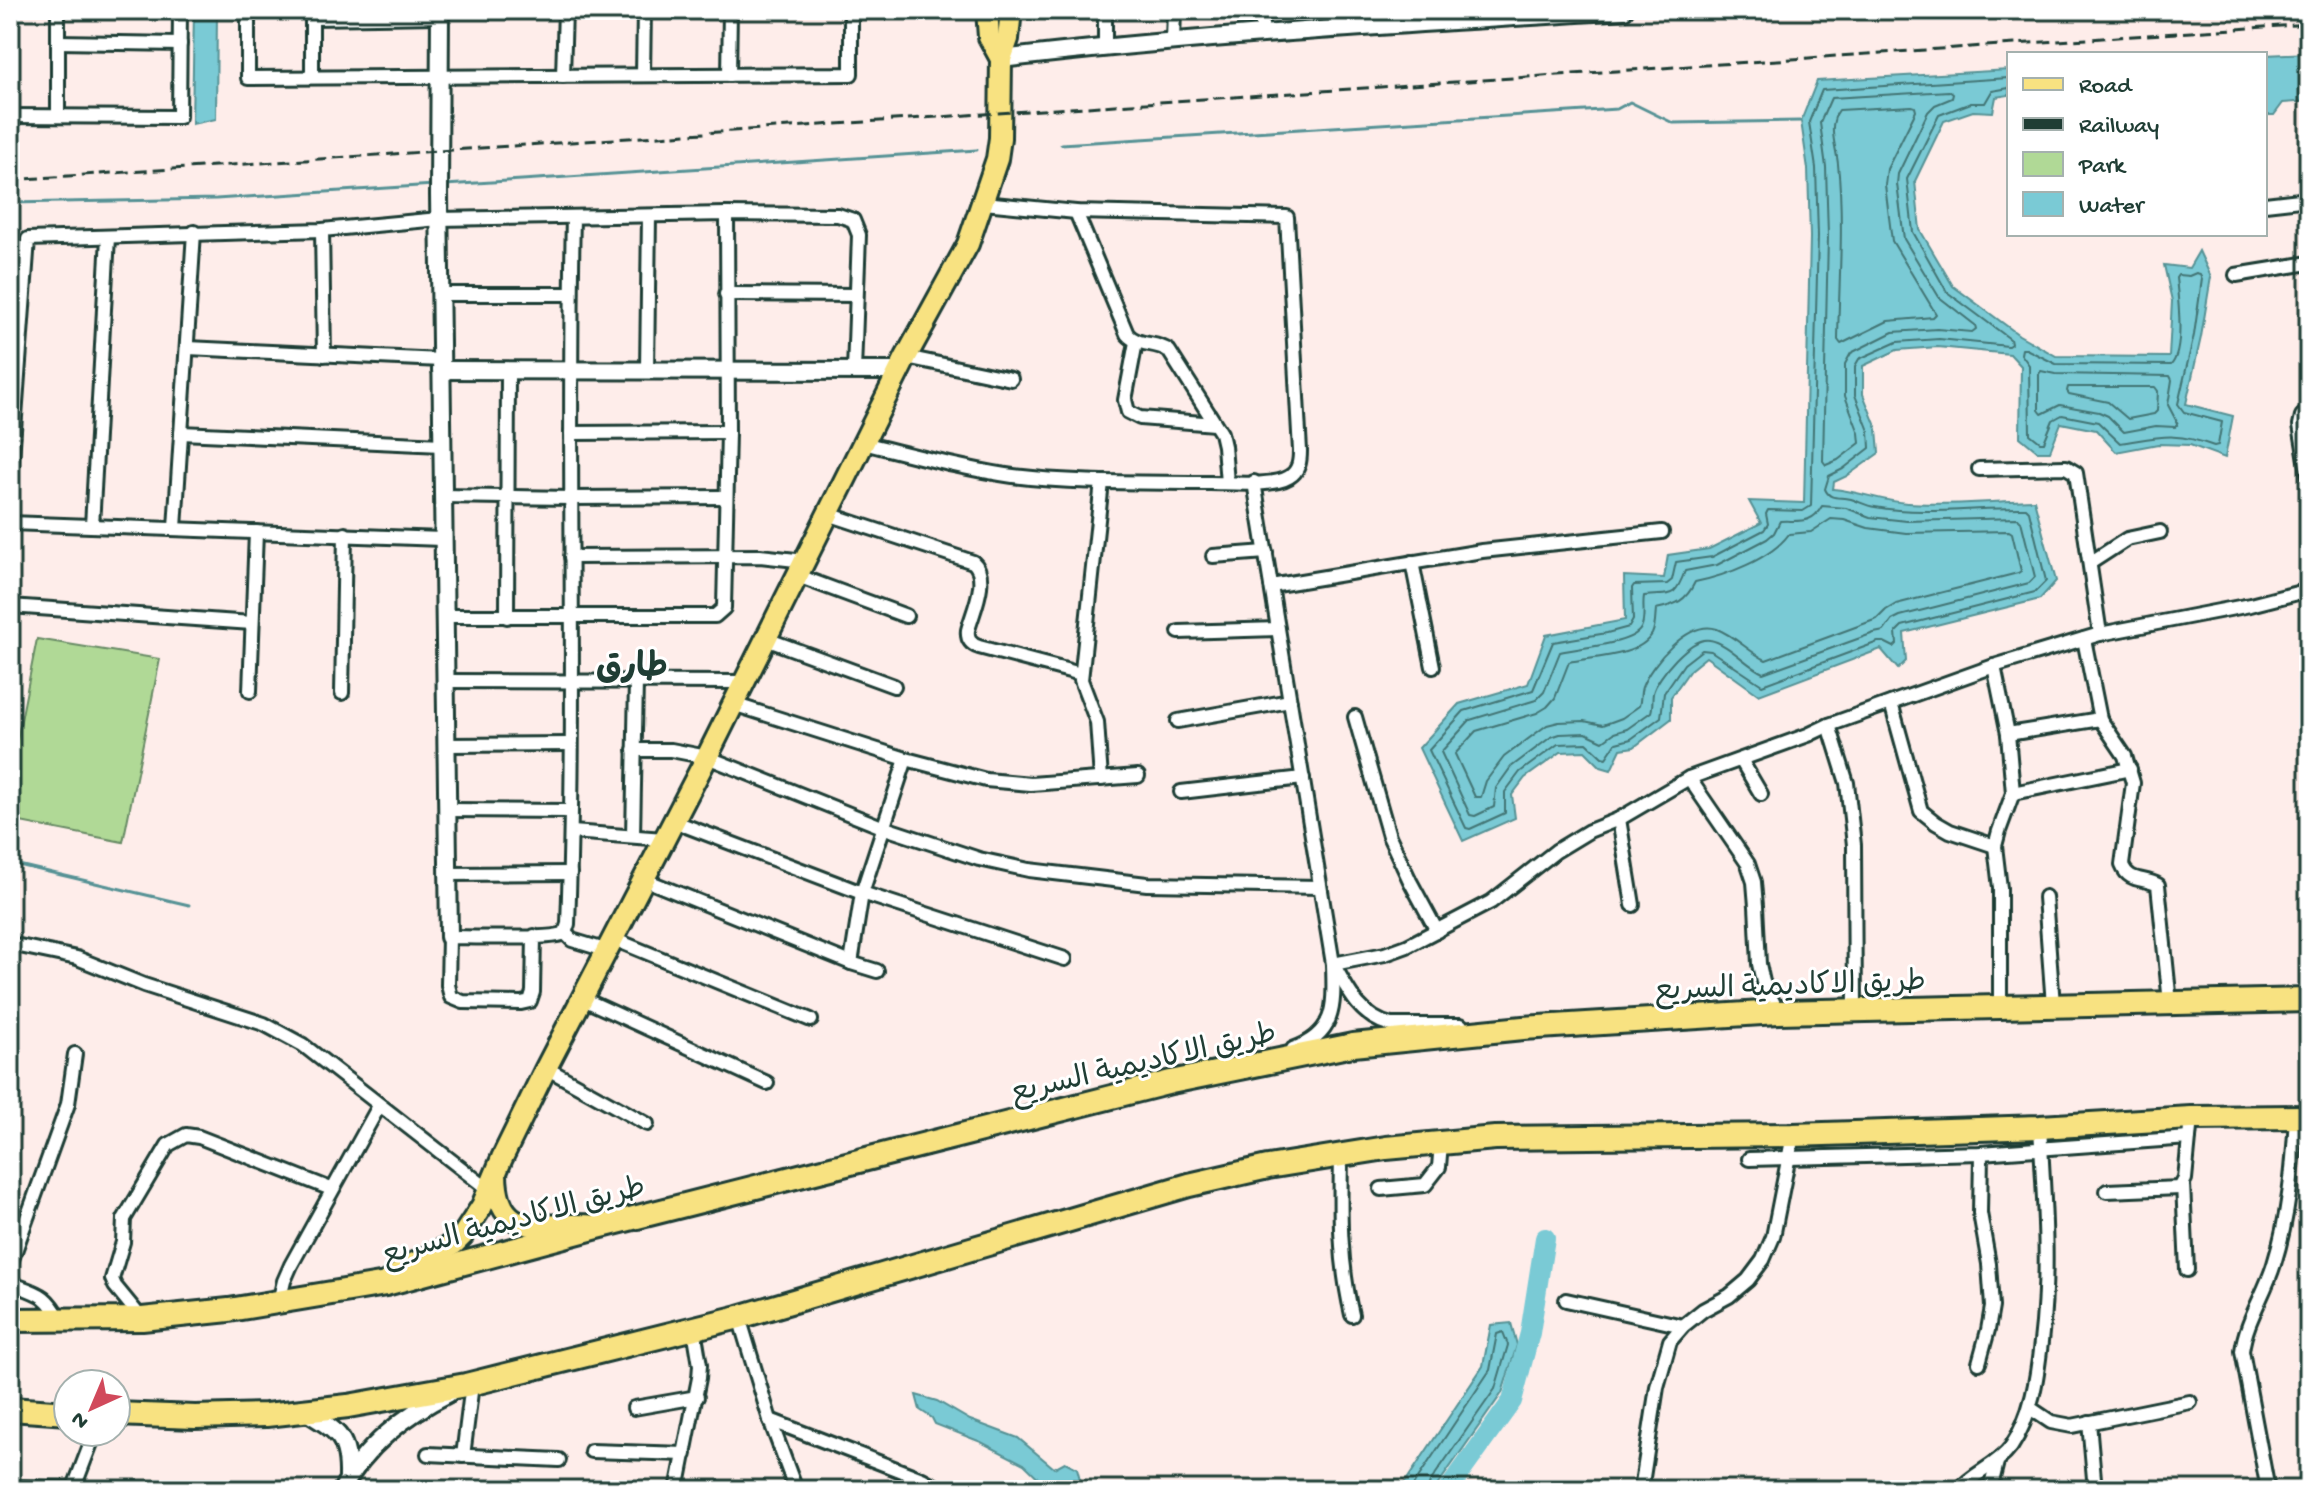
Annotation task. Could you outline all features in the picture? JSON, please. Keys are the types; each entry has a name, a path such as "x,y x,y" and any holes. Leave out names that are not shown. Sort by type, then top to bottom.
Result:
{"highway":[{"name":"طريق الاكاديمية السريع","path":"10,1320 142,1319 229,1310 386,1284 1171,1082 1353,1045 1523,1028 1778,1012 2309,1000"},
{"path":"132,1414 247,1417 376,1402 469,1384 739,1317 1189,1185 1341,1155 1495,1138 1793,1135 2040,1138 2303,1117"},
{"path":"10,1409 52,1412"}],"main road":[{"path":"987,10 989,37 1001,59"},
{"path":"386,1284 408,1266 454,1244 471,1224 608,944 707,757 902,364 968,244 997,159 1001,59 1008,39 1011,10"},
{"path":"492,1180 505,1211 519,1222 536,1227 567,1224 598,1227"}],"street":[{"path":"58,10 58,115"},
{"path":"10,116 179,117 180,10"},
{"path":"248,10 248,78 851,74 851,10"},
{"path":"563,76 565,10"},
{"path":"643,75 644,10"},
{"path":"729,75 730,10"},
{"path":"1105,10 1105,46"},
{"path":"1173,41 1174,10"},
{"path":"1262,10 1262,33"},
{"path":"1348,10 1348,29"},
{"path":"1001,59 1105,46 1262,33 1624,10"},
{"path":"312,77 312,14 440,13 442,539 448,985 451,997 463,1002 530,1001 533,996 534,936"},
{"path":"58,42 180,44"},
{"path":"2267,204 2309,199"},
{"path":"863,443 980,471 1102,482 1275,482 1295,472 1300,462 1287,217 1076,212 984,203"},
{"path":"1076,212 1127,334 1136,342 1160,346 1169,351 1215,424 1223,439 1227,483"},
{"path":"445,616 715,616 724,608 728,432 727,214"},
{"path":"10,485 28,239 322,230 439,219 838,215 853,220 859,235 854,371"},
{"path":"647,370 649,216"},
{"path":"449,937 558,937 565,933 568,924 572,832 573,218"},
{"path":"322,230 324,355"},
{"path":"175,528 194,232"},
{"path":"92,526 108,237"},
{"path":"2236,275 2309,263"},
{"path":"440,294 571,294"},
{"path":"726,294 856,295"},
{"path":"1136,342 1125,400 1128,412 1140,418 1215,424"},
{"path":"188,348 508,370 854,371 902,364 1011,379"},
{"path":"507,617 508,370"},
{"path":"2309,410 2302,416 2300,425 2309,478"},
{"path":"571,433 728,432"},
{"path":"181,433 442,445"},
{"path":"1979,469 2066,467 2074,471 2078,478 2100,634"},
{"path":"1101,779 1097,722 1081,674 1102,482"},
{"path":"1240,1067 1302,1046 1325,1028 1333,1008 1333,964 1254,482"},
{"path":"443,496 726,497"},
{"path":"828,514 978,565 982,575 967,634 971,643 1081,674"},
{"path":"10,523 442,539"},
{"path":"250,691 256,532"},
{"path":"1271,586 1495,550 1662,532"},
{"path":"2090,563 2127,539 2160,532"},
{"path":"342,693 345,534"},
{"path":"1213,556 1266,552"},
{"path":"571,557 772,556 906,616"},
{"path":"1412,562 1433,667"},
{"path":"1333,964 1385,954 1437,931 1491,902 1556,851 1689,778 1994,666 2100,634 2250,605 2309,590"},
{"path":"10,606 252,623"},
{"path":"1179,632 1278,629"},
{"path":"766,639 894,686"},
{"path":"2084,639 2100,719 2125,756 2133,783 2122,865 2124,872 2130,877 2158,885 2170,1003"},
{"path":"1994,666 2008,734 2013,793 1995,846 2000,888 2000,1006"},
{"path":"446,681 745,682"},
{"path":"633,836 636,681"},
{"path":"1178,721 1290,701"},
{"path":"1891,703 1921,811 1950,831 1995,846"},
{"path":"733,704 906,759 1002,783 1031,784 1138,776"},
{"path":"1355,717 1389,836 1437,931"},
{"path":"2008,734 2100,719"},
{"path":"1829,725 1847,783 1854,845 1855,1010"},
{"path":"447,745 571,744"},
{"path":"634,750 671,750 707,757 882,827 979,859 1029,870 1147,884 1320,887"},
{"path":"851,963 862,893 906,759"},
{"path":"1741,760 1761,794"},
{"path":"2013,793 2130,769"},
{"path":"1181,792 1303,778"},
{"path":"1689,778 1748,864 1754,882 1759,964 1763,982 1778,1012"},
{"path":"448,810 570,811"},
{"path":"1619,819 1633,905"},
{"path":"572,832 633,836 669,830 1065,959"},
{"path":"448,874 570,873"},
{"path":"643,879 877,971"},
{"path":"2045,897 2053,1005"},
{"path":"565,933 572,940 608,944 811,1020"},
{"path":"10,944 77,958 155,989 264,1024 303,1045 379,1106 492,1180"},
{"path":"1333,964 1361,1009 1380,1022 1391,1025 1523,1028"},
{"path":"581,998 767,1083"},
{"path":"10,1265 68,1104 75,1054"},
{"path":"546,1068 647,1124"},
{"path":"279,1302 287,1273 379,1106"},
{"path":"2268,1490 2242,1351 2247,1329 2273,1266 2291,1189 2303,1117"},
{"path":"2187,1270 2183,1184 2190,1128"},
{"path":"142,1319 115,1286 112,1276 122,1246 125,1215 173,1140 186,1135 199,1137 331,1189"},
{"path":"1641,1490 1670,1341 1703,1310 1729,1296 1748,1280 1763,1260 1773,1237 1793,1135"},
{"path":"1749,1159 1981,1153 2040,1138 2047,1295 2037,1382 2030,1408 2010,1448 1997,1462 1959,1490"},
{"path":"1381,1189 1425,1185 1439,1167 1441,1143"},
{"path":"1979,1363 1992,1307 1989,1264 1980,1213 1981,1153"},
{"path":"1341,1155 1340,1240 1352,1315"},
{"path":"2107,1191 2176,1189 2183,1184"},
{"path":"10,1283 45,1296 61,1321"},
{"path":"1566,1300 1683,1326"},
{"path":"739,1317 770,1420 796,1490"},
{"path":"677,1490 697,1397 700,1365 694,1329"},
{"path":"463,1456 469,1384"},
{"path":"345,1484 371,1449 386,1435 421,1409 469,1384"},
{"path":"634,1408 697,1397"},
{"path":"2030,1408 2061,1425 2190,1402"},
{"path":"303,1410 323,1421 341,1438 349,1458 345,1484"},
{"path":"770,1420 922,1479 942,1490"},
{"path":"2089,1422 2095,1490"},
{"path":"73,1489 89,1448"},
{"path":"591,1451 685,1454"},
{"path":"428,1454 559,1460"},
{"path":"1990,1490 1997,1462"},
{"path":"10,1487 121,1490"}],"green space":[{"path":"37,639 160,659 123,842 10,820 10,776"}],"water":[{"path":"194,10 217,10 216,119 192,124"},
{"path":"2309,53 2309,101 2283,103 2274,115 2267,115 2267,55"},
{"path":"2007,70 2007,95 1996,97 1993,112 1973,111 1944,121 1915,181 1920,230 1953,286 2019,335 2056,356 2169,357 2172,301 2164,265 2189,268 2199,251 2211,277 2186,404 2233,416 2225,458 2190,445 2158,444 2116,452 2096,430 2061,423 2050,451 2037,451 2020,437 2021,366 2010,354 1938,347 1897,350 1863,366 1863,394 1877,429 1879,453 1834,482 1833,489 1907,503 2034,500 2056,581 2040,599 1904,633 1906,661 1898,669 1881,649 1759,695 1706,657 1690,670 1671,697 1671,719 1634,747 1621,749 1611,770 1601,767 1585,751 1561,752 1525,778 1512,795 1515,818 1463,841 1419,748 1459,704 1528,684 1546,635 1625,620 1624,576 1664,578 1668,555 1709,549 1761,523 1749,501 1804,503 1810,237 1808,169 1801,121 1817,81"},
{"path":"1511,1323 1517,1345 1502,1393 1434,1490 1400,1490 1483,1366 1491,1325"},
{"path":"916,1395 937,1401 970,1420 1018,1438 1054,1468 1065,1462 1077,1468 1081,1483 1088,1490 1051,1490 1024,1464 981,1442 935,1424 920,1410"}],"waterway":[{"path":"1061,144 1617,109 1630,102 1673,123 1801,121"},
{"path":"445,185 977,150"},
{"path":"10,203 216,199 434,185"},
{"path":"10,863 189,905"},
{"path":"1448,1490 1512,1401 1530,1333 1545,1238"}],"railway":[{"path":"10,180 2309,24"}],"district":[{"name":"طارق","path":"632,664"}]}
